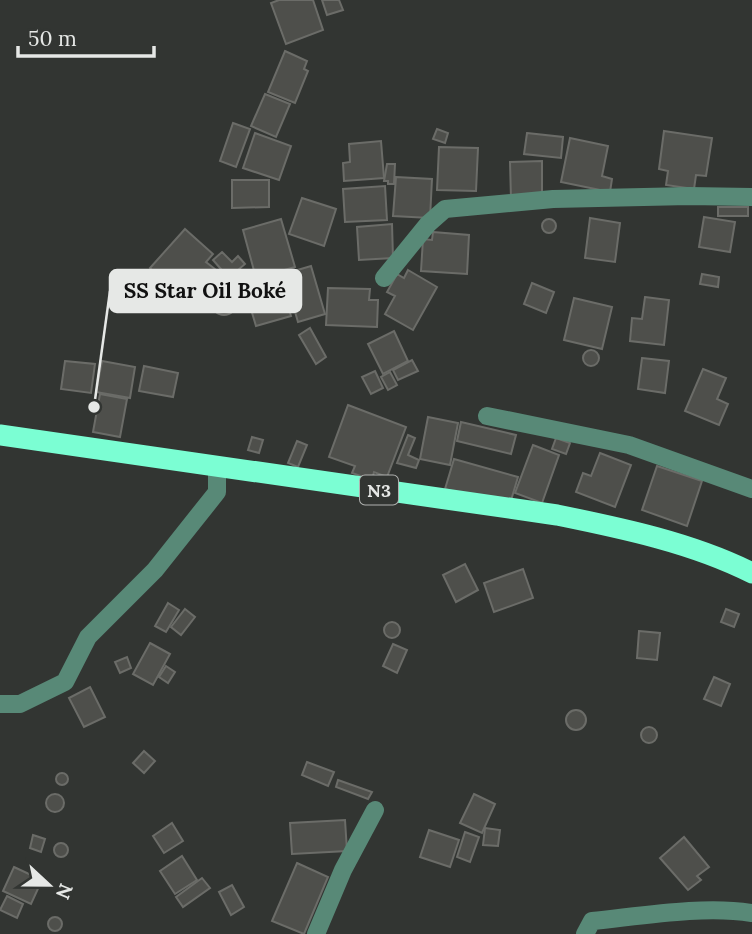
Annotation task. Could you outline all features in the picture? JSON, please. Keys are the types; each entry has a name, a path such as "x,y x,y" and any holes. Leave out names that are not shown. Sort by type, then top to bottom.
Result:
{"highway":[{"name":"N3","path":"0,435 557,515 632,531 696,551 752,573"}],"street":[{"path":"384,278 428,224 445,209 553,199 689,195 752,197"},
{"path":"487,416 629,445 752,489"},
{"path":"0,704 20,704 65,682 88,637 155,570 217,492 217,466"},
{"path":"316,934 343,870 375,810"},
{"path":"585,934 592,921 733,910 752,913"}],"building":[{"path":"279,0 313,0 323,30 286,44 271,3"},
{"path":"322,0 339,0 343,10 327,15"},
{"path":"285,51 307,61 304,69 308,71 295,103 268,92"},
{"path":"265,94 290,104 276,137 251,126"},
{"path":"233,123 250,129 236,167 220,161"},
{"path":"437,129 448,133 445,143 433,139"},
{"path":"664,131 712,138 706,176 696,175 694,189 666,185 668,171 659,169"},
{"path":"255,133 291,146 279,180 243,168"},
{"path":"527,133 563,137 561,158 524,154"},
{"path":"570,138 608,146 602,176 612,179 610,192 561,182"},
{"path":"381,141 384,178 344,181 343,163 350,162 349,144"},
{"path":"439,147 478,148 476,191 437,190"},
{"path":"542,161 542,198 511,199 510,162"},
{"path":"387,164 395,164 394,184 384,181"},
{"path":"396,177 432,179 430,218 393,216"},
{"path":"232,180 269,180 269,207 232,208"},
{"path":"385,186 387,220 345,222 343,189"},
{"path":"302,198 336,209 324,246 289,234"},
{"path":"718,207 748,207 748,216 718,216"},
{"path":"704,217 735,222 730,252 699,247"},
{"path":"590,218 620,223 615,262 585,258"},
{"path":"281,219 295,267 256,278 243,230"},
{"path":"546,219 552,219 556,226 552,233 546,233 542,229 542,223"},
{"path":"392,224 393,258 359,260 357,227"},
{"path":"185,229 213,254 206,262 215,269 183,304 160,284 163,281 150,268"},
{"path":"433,232 469,235 467,274 421,271 423,239 432,240"},
{"path":"222,252 232,262 238,256 245,264 238,270 245,277 235,285 213,260"},
{"path":"311,266 325,314 298,322 284,274"},
{"path":"408,270 437,287 413,330 385,314 395,296 387,292 397,274 404,278"},
{"path":"702,274 719,277 718,287 700,284"},
{"path":"279,276 291,316 256,326 244,286"},
{"path":"532,283 554,292 546,313 524,304"},
{"path":"328,288 370,289 369,300 378,300 377,327 326,325"},
{"path":"224,291 233,294 236,303 233,312 224,315 215,312 212,303 215,294"},
{"path":"645,297 669,300 664,345 630,341 632,318 642,319"},
{"path":"574,298 612,307 602,349 564,340"},
{"path":"310,328 326,357 316,364 299,335"},
{"path":"394,331 408,361 383,374 368,344"},
{"path":"588,350 594,350 599,358 597,364 588,366 583,361 583,355"},
{"path":"642,358 669,361 665,393 638,389"},
{"path":"412,360 418,371 398,380 393,370"},
{"path":"65,361 95,364 91,393 61,389"},
{"path":"102,361 135,367 130,398 96,392"},
{"path":"144,366 178,373 173,397 139,391"},
{"path":"703,369 726,378 717,399 728,404 719,425 685,411"},
{"path":"375,371 383,388 371,394 362,377"},
{"path":"390,372 397,385 388,390 381,377"},
{"path":"100,394 127,399 120,437 93,432"},
{"path":"348,405 406,427 387,477 374,472 372,480 352,473 355,466 329,457"},
{"path":"428,417 458,423 450,465 420,459"},
{"path":"461,422 516,435 511,454 457,441"},
{"path":"408,435 415,438 408,455 419,460 416,468 397,463"},
{"path":"252,437 263,440 259,453 248,450"},
{"path":"556,438 570,443 566,454 552,449"},
{"path":"297,441 307,445 298,467 288,463"},
{"path":"533,445 559,455 542,503 515,493"},
{"path":"600,453 631,465 615,507 576,492 583,473 591,476"},
{"path":"454,459 518,477 509,507 445,489"},
{"path":"657,466 702,481 687,526 642,510"},
{"path":"465,564 478,590 456,602 443,575"},
{"path":"523,569 533,598 494,612 484,583"},
{"path":"168,603 179,610 166,632 155,626"},
{"path":"185,609 195,617 181,635 171,627"},
{"path":"726,609 739,614 734,627 721,622"},
{"path":"392,622 400,630 392,638 384,630"},
{"path":"639,631 660,633 657,660 637,658"},
{"path":"150,643 170,654 153,685 133,674"},
{"path":"393,644 407,650 397,673 383,666"},
{"path":"127,657 131,668 120,673 115,662"},
{"path":"166,666 175,672 168,683 159,677"},
{"path":"714,677 730,684 721,706 704,699"},
{"path":"90,687 105,717 84,727 69,698"},
{"path":"572,710 580,710 586,720 580,730 572,730 566,724 566,716"},
{"path":"649,727 657,735 649,743 641,735"},
{"path":"144,751 155,761 144,773 133,763"},
{"path":"307,762 334,772 328,786 302,775"},
{"path":"57,774 67,774 67,784 57,784"},
{"path":"338,780 372,792 368,799 336,787"},
{"path":"55,794 61,797 64,803 61,809 55,812 49,809 46,803 49,797"},
{"path":"474,794 495,804 482,833 460,823"},
{"path":"345,820 347,851 292,854 290,823"},
{"path":"172,823 183,841 164,853 153,836"},
{"path":"485,828 500,830 498,846 483,845"},
{"path":"429,830 459,840 450,867 420,857"},
{"path":"465,832 479,837 470,862 457,857"},
{"path":"33,835 45,839 41,852 30,848"},
{"path":"684,837 709,867 697,876 701,880 688,890 660,858"},
{"path":"61,843 66,845 66,855 61,857 56,855 54,850 56,845"},
{"path":"182,856 197,880 175,894 160,871"},
{"path":"297,863 328,877 304,934 272,921"},
{"path":"14,867 42,880 31,904 3,891"},
{"path":"202,878 210,888 183,907 176,897"},
{"path":"232,885 244,907 231,915 219,892"},
{"path":"7,896 23,904 17,918 0,910"},
{"path":"55,917 60,919 60,929 55,931 50,929 48,924 50,919"}],"place":[{"name":"SS Star Oil Boké","path":"94,407"}]}
